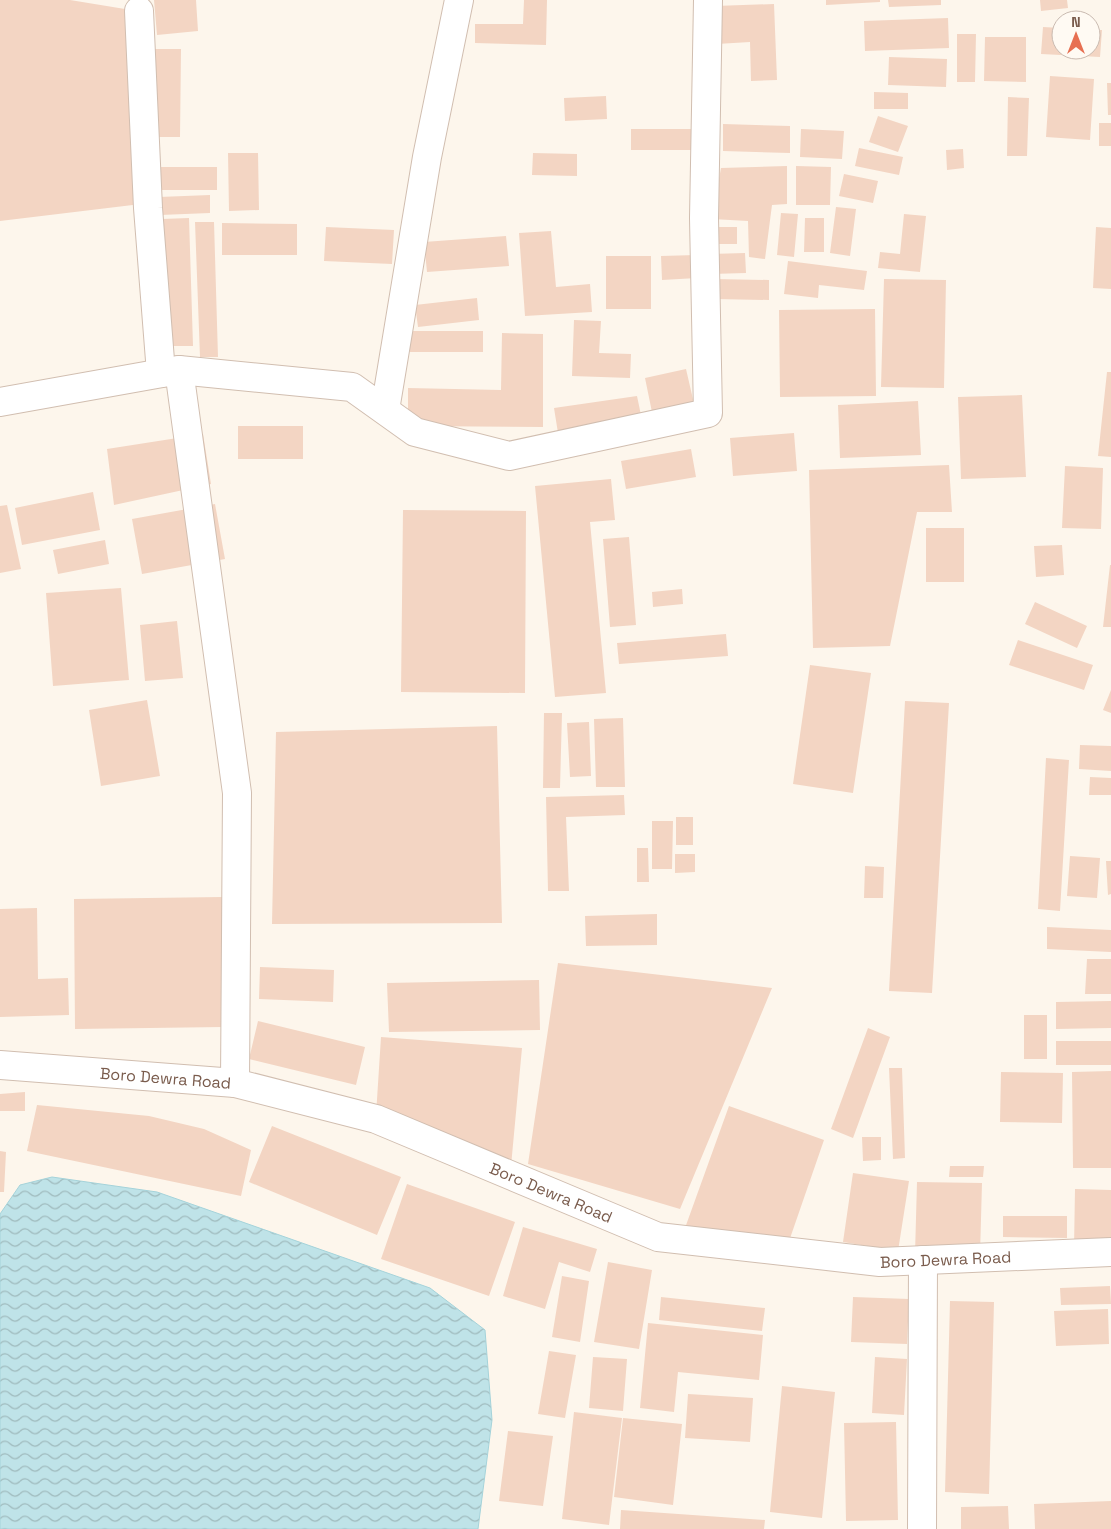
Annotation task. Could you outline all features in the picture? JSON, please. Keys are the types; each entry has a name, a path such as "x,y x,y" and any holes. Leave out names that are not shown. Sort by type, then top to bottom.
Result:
{"street":[{"path":"385,410 427,157 458,0"},
{"path":"0,402 170,371 352,387 415,432 509,456 708,413 704,218 708,0"},
{"path":"139,11 148,208 170,371 237,793 235,1083"},
{"name":"Boro Dewra Road","path":"0,1065 235,1083 376,1119 658,1237 880,1262 1111,1252"},
{"path":"922,1529 923,1260"}],"water":[{"path":"52,1177 157,1192 430,1288 485,1330 492,1420 478,1529 0,1529 0,1214 20,1185"}],"building":[{"path":"0,0 70,0 125,9 141,204 0,221"},
{"path":"154,0 196,0 198,31 157,35"},
{"path":"524,0 547,0 546,45 475,43 475,24 523,24"},
{"path":"826,0 880,0 880,2 826,5"},
{"path":"888,0 941,0 941,5 889,7"},
{"path":"1040,0 1067,0 1068,8 1041,11"},
{"path":"774,4 777,80 751,81 750,42 717,44 715,6"},
{"path":"948,18 949,48 865,51 864,21"},
{"path":"1043,27 1051,27 1051,55 1041,54"},
{"path":"957,34 976,34 975,82 957,82"},
{"path":"985,37 1026,37 1026,82 984,81"},
{"path":"155,49 181,49 180,137 154,137"},
{"path":"889,57 947,59 946,87 888,85"},
{"path":"1050,76 1094,79 1090,140 1046,137"},
{"path":"1107,83 1111,83 1111,115 1108,115"},
{"path":"874,92 908,93 908,109 874,109"},
{"path":"606,96 607,119 565,121 564,98"},
{"path":"1008,97 1029,98 1027,156 1007,156"},
{"path":"878,116 908,126 898,152 869,142"},
{"path":"1099,123 1111,123 1111,146 1099,146"},
{"path":"723,124 790,126 790,153 723,151"},
{"path":"631,129 694,129 694,150 631,150"},
{"path":"801,129 844,131 842,159 800,157"},
{"path":"859,148 903,157 899,175 855,166"},
{"path":"963,149 964,168 947,170 946,150"},
{"path":"228,153 258,153 259,210 229,211"},
{"path":"533,153 577,154 577,176 532,175"},
{"path":"787,166 787,204 772,205 765,259 749,257 748,221 712,219 721,168"},
{"path":"796,166 831,167 830,205 796,205"},
{"path":"160,167 217,167 217,190 160,190"},
{"path":"844,174 878,181 873,203 839,196"},
{"path":"210,195 210,213 160,215 159,197"},
{"path":"836,207 856,209 850,256 830,253"},
{"path":"781,213 798,214 794,257 777,255"},
{"path":"904,214 926,216 920,272 878,268 880,252 900,254"},
{"path":"189,218 193,346 166,346 162,219"},
{"path":"805,218 824,218 824,252 804,252"},
{"path":"195,222 214,222 218,357 200,357"},
{"path":"222,223 297,224 297,255 222,255"},
{"path":"326,227 394,230 392,264 324,261"},
{"path":"713,227 737,227 737,244 713,244"},
{"path":"1096,227 1111,228 1111,289 1093,288"},
{"path":"551,231 556,287 590,284 592,312 525,316 519,233"},
{"path":"506,236 509,266 427,272 424,242"},
{"path":"745,253 746,273 711,274 710,254"},
{"path":"696,255 697,278 662,280 661,256"},
{"path":"606,256 651,256 651,309 606,309"},
{"path":"788,261 867,271 864,290 819,285 818,298 784,294"},
{"path":"714,279 769,280 769,300 714,299"},
{"path":"884,279 946,280 944,388 881,387"},
{"path":"477,298 479,320 418,327 415,305"},
{"path":"875,309 876,396 780,397 779,310"},
{"path":"574,320 601,321 599,353 631,354 630,378 572,376"},
{"path":"410,331 483,331 483,352 410,352"},
{"path":"502,333 543,334 543,427 408,426 408,388 501,390"},
{"path":"686,369 695,408 653,417 645,378"},
{"path":"1107,372 1111,372 1111,457 1098,456"},
{"path":"1022,395 1026,477 961,479 958,397"},
{"path":"637,396 642,420 558,433 554,408"},
{"path":"918,401 921,455 840,458 838,405"},
{"path":"238,426 303,426 303,459 238,459"},
{"path":"794,433 797,471 733,476 730,438"},
{"path":"203,434 211,484 114,505 107,449"},
{"path":"691,449 696,477 626,489 621,461"},
{"path":"949,465 952,512 917,512 890,646 813,648 809,470"},
{"path":"1065,466 1103,468 1101,529 1062,528"},
{"path":"611,479 615,520 590,522 606,693 555,697 535,486"},
{"path":"93,492 100,530 22,545 15,508"},
{"path":"215,504 225,559 142,574 132,519"},
{"path":"7,505 21,569 0,573 0,506"},
{"path":"403,510 526,511 525,693 401,692"},
{"path":"926,528 964,528 964,582 926,582"},
{"path":"629,537 636,625 610,627 603,539"},
{"path":"105,540 109,564 58,574 53,550"},
{"path":"1062,545 1064,575 1036,577 1034,546"},
{"path":"1110,565 1111,627 1103,627"},
{"path":"121,588 129,680 53,686 46,593"},
{"path":"682,589 683,604 653,607 652,592"},
{"path":"1035,602 1087,626 1077,648 1025,624"},
{"path":"177,621 183,678 145,681 140,625"},
{"path":"726,634 728,656 619,664 617,643"},
{"path":"1018,640 1093,665 1084,690 1009,665"},
{"path":"810,665 871,673 853,793 793,784"},
{"path":"1111,690 1111,713 1103,710"},
{"path":"147,700 160,776 101,786 89,710"},
{"path":"905,701 949,703 932,993 889,991"},
{"path":"544,713 562,713 560,788 543,788"},
{"path":"623,718 625,787 596,787 594,719"},
{"path":"589,722 591,776 570,777 567,723"},
{"path":"497,726 502,923 272,924 276,732"},
{"path":"1080,745 1111,746 1111,771 1079,769"},
{"path":"1046,758 1069,760 1060,911 1038,909"},
{"path":"1090,777 1111,778 1111,795 1089,795"},
{"path":"624,795 625,815 566,817 569,891 548,891 546,797"},
{"path":"676,817 693,817 693,845 676,845"},
{"path":"652,821 673,821 672,869 652,869"},
{"path":"637,848 648,848 649,882 637,882"},
{"path":"675,854 695,854 695,872 675,873"},
{"path":"1070,856 1100,858 1097,898 1067,896"},
{"path":"1106,861 1111,861 1111,894 1108,895"},
{"path":"865,866 884,867 883,898 864,898"},
{"path":"222,897 223,1027 75,1029 74,899"},
{"path":"37,908 38,979 68,978 69,1015 0,1017 0,909"},
{"path":"657,914 657,945 586,946 585,916"},
{"path":"1047,927 1111,930 1111,952 1047,949"},
{"path":"1087,959 1111,959 1111,994 1085,994"},
{"path":"558,963 772,988 680,1209 528,1164"},
{"path":"260,967 334,970 333,1002 259,999"},
{"path":"539,980 540,1030 389,1032 387,983"},
{"path":"1111,1001 1111,1028 1056,1029 1056,1002"},
{"path":"1024,1015 1047,1015 1047,1059 1024,1059"},
{"path":"258,1021 365,1047 356,1085 249,1059"},
{"path":"868,1028 890,1037 853,1138 831,1129"},
{"path":"381,1037 522,1048 511,1166 376,1115"},
{"path":"1056,1041 1111,1041 1111,1065 1056,1065"},
{"path":"889,1068 902,1068 905,1158 893,1159"},
{"path":"1111,1071 1111,1168 1073,1168 1072,1072"},
{"path":"1001,1072 1063,1073 1062,1123 1000,1122"},
{"path":"25,1092 25,1111 0,1111 0,1094"},
{"path":"37,1105 149,1116 204,1129 251,1150 241,1196 27,1151"},
{"path":"729,1106 824,1140 787,1247 685,1228"},
{"path":"272,1126 401,1177 377,1235 249,1182"},
{"path":"862,1137 881,1137 881,1160 863,1161"},
{"path":"0,1151 6,1152 4,1192 0,1192"},
{"path":"950,1166 984,1166 983,1177 949,1177"},
{"path":"853,1173 909,1181 898,1251 843,1242"},
{"path":"917,1182 982,1183 980,1255 915,1254"},
{"path":"407,1184 515,1222 489,1296 381,1259"},
{"path":"1075,1189 1111,1190 1111,1248 1074,1248"},
{"path":"1003,1216 1067,1216 1067,1238 1003,1237"},
{"path":"523,1227 597,1249 590,1272 559,1262 545,1309 503,1296"},
{"path":"608,1262 652,1270 639,1349 594,1342"},
{"path":"562,1276 589,1281 580,1342 552,1337"},
{"path":"1110,1286 1111,1304 1061,1305 1060,1288"},
{"path":"661,1297 765,1308 762,1331 659,1320"},
{"path":"853,1297 909,1299 907,1344 851,1342"},
{"path":"950,1301 994,1302 989,1494 945,1492"},
{"path":"1108,1309 1109,1344 1056,1346 1054,1311"},
{"path":"648,1323 763,1335 759,1380 678,1372 674,1412 640,1408"},
{"path":"549,1351 576,1355 565,1418 538,1414"},
{"path":"593,1357 627,1359 623,1411 589,1408"},
{"path":"875,1357 907,1359 904,1415 872,1413"},
{"path":"782,1386 835,1392 822,1518 770,1512"},
{"path":"688,1394 753,1398 750,1442 685,1438"},
{"path":"574,1412 622,1418 609,1525 562,1519"},
{"path":"623,1418 682,1424 673,1505 614,1497"},
{"path":"896,1422 898,1520 846,1521 844,1423"},
{"path":"508,1431 553,1436 543,1506 499,1501"},
{"path":"1111,1501 1111,1529 1035,1529 1034,1504"},
{"path":"1008,1506 1009,1529 961,1529 961,1507"},
{"path":"621,1510 765,1520 764,1529 620,1529"}]}
